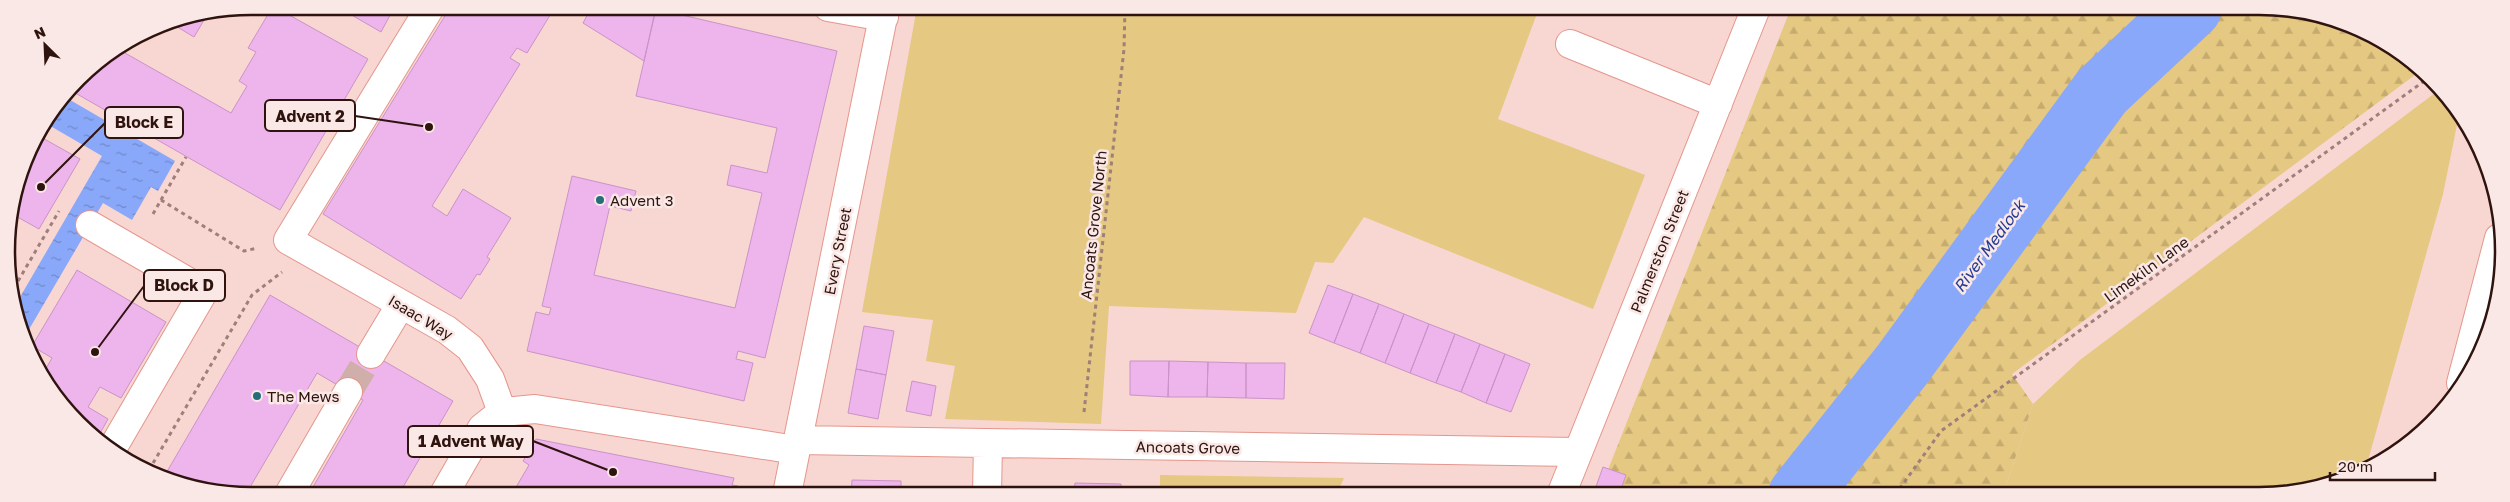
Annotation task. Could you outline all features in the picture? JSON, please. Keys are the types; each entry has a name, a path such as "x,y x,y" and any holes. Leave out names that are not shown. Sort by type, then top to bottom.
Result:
{"street":[{"path":"298,246 425,15"},
{"name":"Every Street","path":"788,487 883,15"},
{"name":"Palmerston Street","path":"1564,487 1753,15"},
{"path":"1570,44 1718,104"},
{"path":"90,225 204,291 115,444"},
{"name":"Isaac Way","path":"298,246 447,330 470,348 490,379 502,412"},
{"path":"2466,364 2495,254"},
{"path":"371,354 401,304"},
{"path":"293,487 348,392"},
{"path":"448,487 482,428 502,412 534,409 797,445"},
{"path":"987,487 988,444"},
{"name":"Ancoats Grove","path":"797,445 988,444 1577,452"}],"path":[{"name":"Ancoats Grove North","path":"1081,445 1124,49 1126,15"},
{"name":"Limekiln Lane","path":"1901,487 1942,431 2423,82"},
{"path":"153,214 186,156"},
{"path":"161,200 244,251 298,246"},
{"path":"17,283 61,208"},
{"path":"152,465 252,296 298,246"}],"green space":[{"path":"916,15 1536,15 1498,119 1645,175 1593,309 1364,217 1333,263 1315,262 1296,313 1109,306 1101,424 945,419 955,366 926,361 933,320 862,312"},
{"path":"1788,15 2168,15 2095,88 1883,362 1779,487 1601,487"},
{"path":"2221,15 2290,17 2320,23 2363,39 2390,55 2416,75 2012,374 2033,404 2006,487 1834,487 2122,107"},
{"path":"2435,93 2455,120 2457,124 2443,194 2368,460 2320,479 2290,485 2259,487 2006,487 2033,404 2080,360"},
{"path":"1160,475 1344,478 1340,487 1160,487"}],"water":[{"path":"70,100 175,161 158,191 151,187 132,220 103,203 29,330 20,297 102,156 51,126"}],"building":[{"path":"268,15 289,15 368,59 280,210 76,93 107,64 126,51 125,53 231,113 247,86 239,81 256,52 248,48"},
{"path":"352,15 390,15 381,32"},
{"path":"445,15 550,15 527,53 517,48 510,58 520,64 432,206 447,216 463,189 511,218 487,257 490,259 480,275 477,274 461,299 323,214"},
{"path":"587,15 654,15 644,61 583,23"},
{"name":"Advent 3","path":"655,15 682,15 837,51 765,358 738,351 736,359 753,363 744,401 527,351 536,312 549,315 551,308 542,306 572,176 636,191 631,211 610,206 594,275 735,308 762,193 727,185 731,165 767,173 777,128 636,96"},
{"path":"204,20 194,37 178,27"},
{"path":"44,139 80,159 39,229 18,217 28,175"},
{"path":"77,270 166,322 121,398 100,387 88,407 108,419 100,433 84,418 64,395 46,368 52,358 36,349 34,343"},
{"path":"1328,285 1353,294 1334,343 1309,333"},
{"path":"1353,294 1379,304 1360,353 1334,343"},
{"name":"The Mews","path":"270,295 453,401 403,487 313,487 363,400 317,373 250,487 220,485 190,479 167,471"},
{"path":"1379,304 1404,314 1385,363 1360,353"},
{"path":"1404,314 1429,324 1410,373 1385,363"},
{"path":"1429,324 1455,334 1436,383 1410,373"},
{"path":"864,326 894,331 886,375 856,369"},
{"path":"1455,334 1480,344 1461,392 1436,383"},
{"path":"1480,344 1505,354 1486,403 1461,392"},
{"path":"1505,354 1530,364 1511,412 1486,403"},
{"path":"1130,361 1169,361 1168,397 1130,395"},
{"path":"1169,361 1208,362 1207,397 1168,397"},
{"path":"1208,362 1246,363 1246,398 1207,397"},
{"path":"1246,363 1285,363 1284,399 1246,398"},
{"path":"856,369 886,375 878,419 848,413"},
{"path":"912,381 936,386 931,416 906,411"},
{"path":"536,439 734,478 732,485 738,486 516,487 529,465 523,461"},
{"path":"1603,467 1626,475 1622,487 1596,487"},
{"path":"852,480 901,481 901,487 852,487"},
{"path":"1075,483 1121,484 1121,487 1075,487"}],"waterway":[{"name":"River Medlock","path":"1805,487 1902,365 2102,91 2183,15"}],"tunnel":[{"path":"348,392 371,354"}],"place":[{"name":"Advent 2","path":"429,127"},
{"name":"Block E","path":"41,187"},
{"name":"Advent 3","path":"600,200"},
{"name":"Block D","path":"95,352"},
{"name":"The Mews","path":"257,396"},
{"name":"1 Advent Way","path":"613,472"}]}
